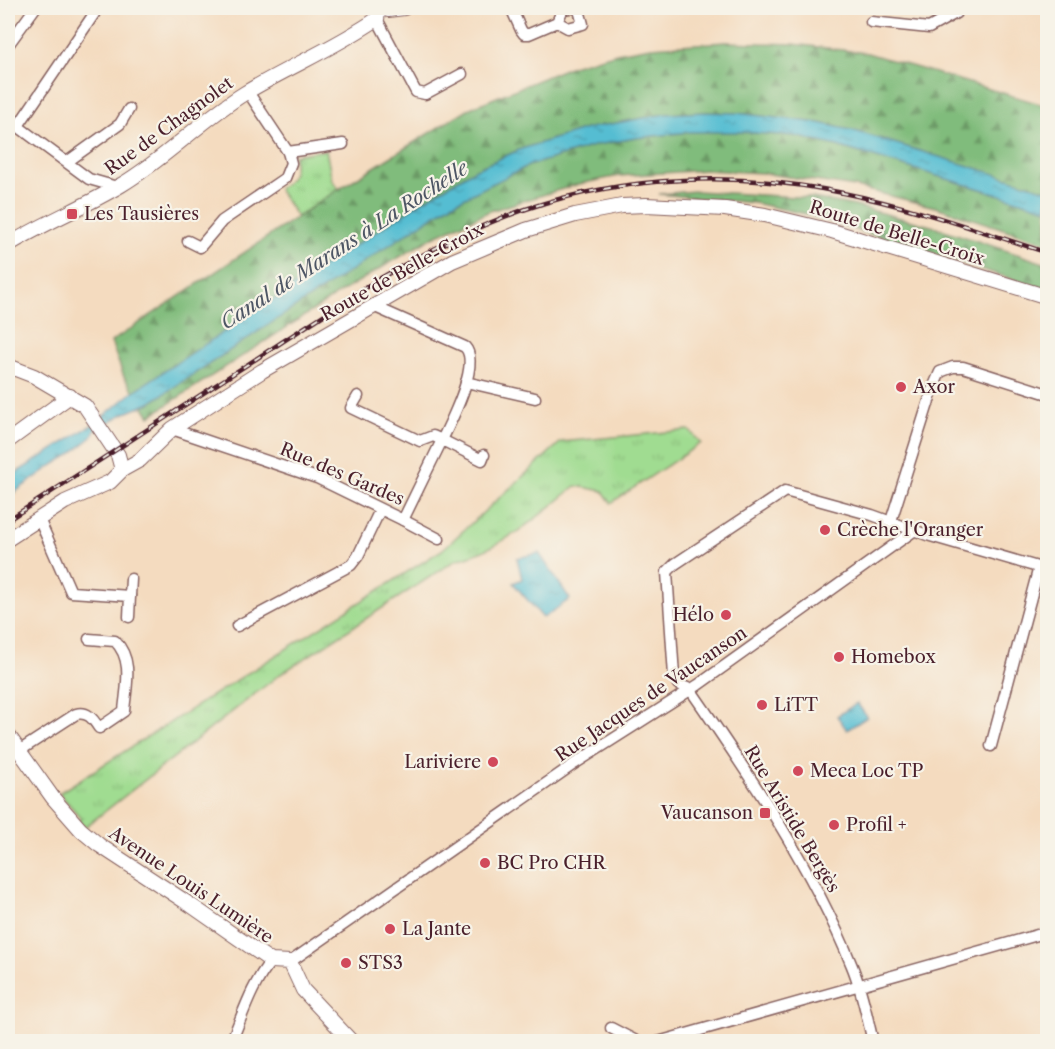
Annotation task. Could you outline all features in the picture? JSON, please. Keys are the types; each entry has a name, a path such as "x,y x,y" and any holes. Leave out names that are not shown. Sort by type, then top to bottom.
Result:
{"street":[{"path":"8,45 35,8"},
{"path":"18,126 98,8"},
{"name":"Rue de Chagnolet","path":"8,245 51,220 117,187 144,169 218,110 381,11 404,8"},
{"path":"510,8 520,30 525,34 557,22 563,9 579,10 583,24 568,28 557,22"},
{"path":"872,22 929,28 956,13 957,8"},
{"path":"381,11 416,92 424,94 462,74"},
{"path":"188,241 200,247 222,221 285,178 291,163 288,152 248,92"},
{"path":"67,162 120,124 129,109"},
{"path":"8,119 89,179 117,187"},
{"path":"288,152 343,144"},
{"path":"89,179 98,198"},
{"name":"Route de Belle-Croix","path":"8,539 65,502 110,482 122,470 140,460 172,429 262,371 452,261 526,230 600,210 646,205 724,209 797,222 1047,297"},
{"name":"Rue des Gardes","path":"172,429 317,478 403,520 459,407 471,359 465,347 373,306"},
{"path":"8,366 52,385 90,412 121,462 122,470"},
{"path":"991,747 1043,569 915,531 891,521 929,399 940,372 953,367 963,367 1047,394"},
{"path":"466,382 535,398"},
{"path":"52,385 55,406"},
{"path":"8,441 70,396"},
{"path":"358,396 351,408 420,441 433,436 482,460 484,455"},
{"name":"Rue Aristide Bergès","path":"873,1041 853,969 826,907 803,863 723,736 690,689 678,684 674,676 667,579 670,567 778,493 785,491 891,521"},
{"path":"237,626 351,564 358,556 380,510"},
{"path":"39,519 71,592 130,596"},
{"path":"403,520 439,539"},
{"name":"Rue Jacques de Vaucanson","path":"290,962 565,770 690,689 915,531"},
{"path":"129,617 131,579"},
{"path":"19,751 76,714 85,713 90,716 99,728 124,711 128,662 125,654 115,641 89,639"},
{"name":"Avenue Louis Lumière","path":"8,735 53,798 81,830 99,845 271,961 290,962"},
{"path":"658,1041 1047,932"},
{"path":"231,1041 263,970 271,961"},
{"path":"290,962 303,990 352,1041"},
{"path":"611,1028 638,1041"}],"green space":[{"path":"726,42 793,44 867,53 1047,106 1047,243 939,208 855,187 763,173 706,170 619,176 579,184 490,211 433,237 341,292 150,416 124,377 111,342 339,189 468,109 572,66 617,53 651,47"},
{"path":"326,150 332,180 339,189 297,217 278,189 292,175 294,155"},
{"path":"696,191 812,198 855,206 935,227 1047,264 1047,290 806,214 754,203 659,194"},
{"path":"689,430 701,443 611,503 603,491 576,486 520,530 490,548 456,560 279,675 85,827 78,821 81,818 59,793 442,550 561,442"}],"water":[{"path":"737,113 820,123 855,131 1047,190 1047,209 837,146 795,136 738,132 690,132 597,145 528,166 450,205 150,403 123,414 95,430 92,437 70,455 8,497 8,478 92,425 137,389 418,204 474,170 521,149 589,128 665,114"},
{"path":"539,553 570,599 543,618 513,583 522,579 517,558"},
{"path":"857,703 867,717 847,730 837,716"}],"railway":[{"path":"8,520 379,279 469,232 526,209 564,198 643,183 724,179 764,181 843,193 895,205 1048,253"}],"place":[{"name":"Les Tausières","path":"72,214"},
{"name":"Axor","path":"901,387"},
{"name":"Crèche l'Oranger","path":"825,530"},
{"name":"Hélo","path":"726,615"},
{"name":"Homebox","path":"839,657"},
{"name":"LiTT","path":"762,705"},
{"name":"Lariviere","path":"493,762"},
{"name":"Meca Loc TP","path":"798,771"},
{"name":"Vaucanson","path":"765,813"},
{"name":"Profil +","path":"834,825"},
{"name":"BC Pro CHR","path":"485,863"},
{"name":"La Jante","path":"390,929"},
{"name":"STS3","path":"346,963"}],"water label":[{"name":"Canal de Marans à La Rochelle","path":"344,245"}]}
